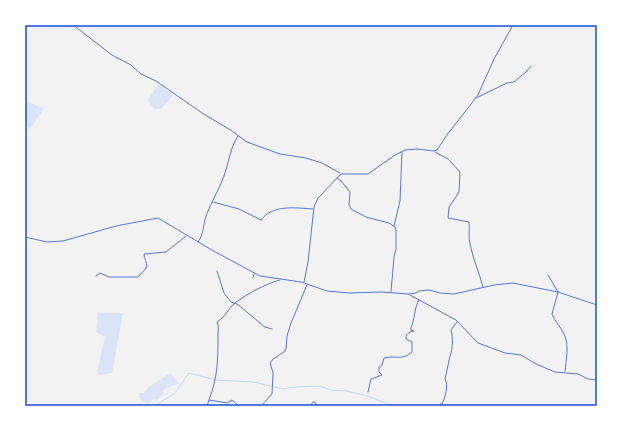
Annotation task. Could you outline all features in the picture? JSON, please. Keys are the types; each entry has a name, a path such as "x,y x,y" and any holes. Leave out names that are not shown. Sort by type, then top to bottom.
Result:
{"street":[{"path":"73,25 112,55 141,74 156,81 247,142 280,154 306,158 322,163 341,174 368,174 402,152 417,149 434,151 448,159 460,172 459,192 449,207 448,218 468,222 470,243 483,288"},
{"path":"434,151 476,98 501,46 513,25"},
{"path":"476,98 507,83 514,82 526,72 530,66"},
{"path":"198,242 202,236 203,225 212,202 225,174 231,148 238,135"},
{"path":"391,292 396,249 396,230 394,226 400,201 402,152"},
{"path":"304,283 314,209 318,198 341,174"},
{"path":"337,178 342,181 350,192 351,209 366,217 394,226"},
{"path":"212,202 239,209 261,220 267,213 287,207 314,209"},
{"path":"25,237 47,242 62,241 116,226 155,218 163,220 186,236 263,277 304,283 325,291 340,293 391,292 408,294 426,290 440,293 458,294 504,283 513,283 558,292 597,305"},
{"path":"96,276 100,273 109,277 138,277 147,267 144,254 166,252 186,236"},
{"path":"217,272 226,295 231,302 237,304 265,327 272,329"},
{"path":"253,278 254,273"},
{"path":"548,275 558,292 552,314 563,331 566,339 567,353 565,372"},
{"path":"207,406 216,382 219,348 217,322 234,304 266,284 280,279"},
{"path":"261,406 272,394 272,373 270,363 286,349 287,336 291,323 308,284"},
{"path":"408,294 457,321 478,343 505,353 521,355 554,372 578,374 588,379 597,380"},
{"path":"368,392 371,379 382,375 379,372 379,367 382,365 384,358 406,357 412,352 412,342 406,339 405,336 414,331 411,330 411,328 415,316 415,306 419,300"},
{"path":"441,406 440,404 442,404 445,396 447,382 445,379 451,353 451,330 457,321"},
{"path":"209,400 227,403 234,400 239,406"},
{"path":"310,406 313,402 316,402 317,406"}],"shaded area":[{"path":"158,84 172,94 172,97 161,109 154,109 148,100"},
{"path":"25,100 44,109 30,129 25,126"},
{"path":"98,312 123,313 112,373 99,375 97,371 105,337 96,332"},
{"path":"170,373 179,383 163,390 164,394 148,404 140,399 139,393 144,393 149,387"}],"waterway":[{"path":"155,406 175,393 189,373 216,380 254,382 283,389 320,386 330,390 347,391 364,395 394,406"}]}
